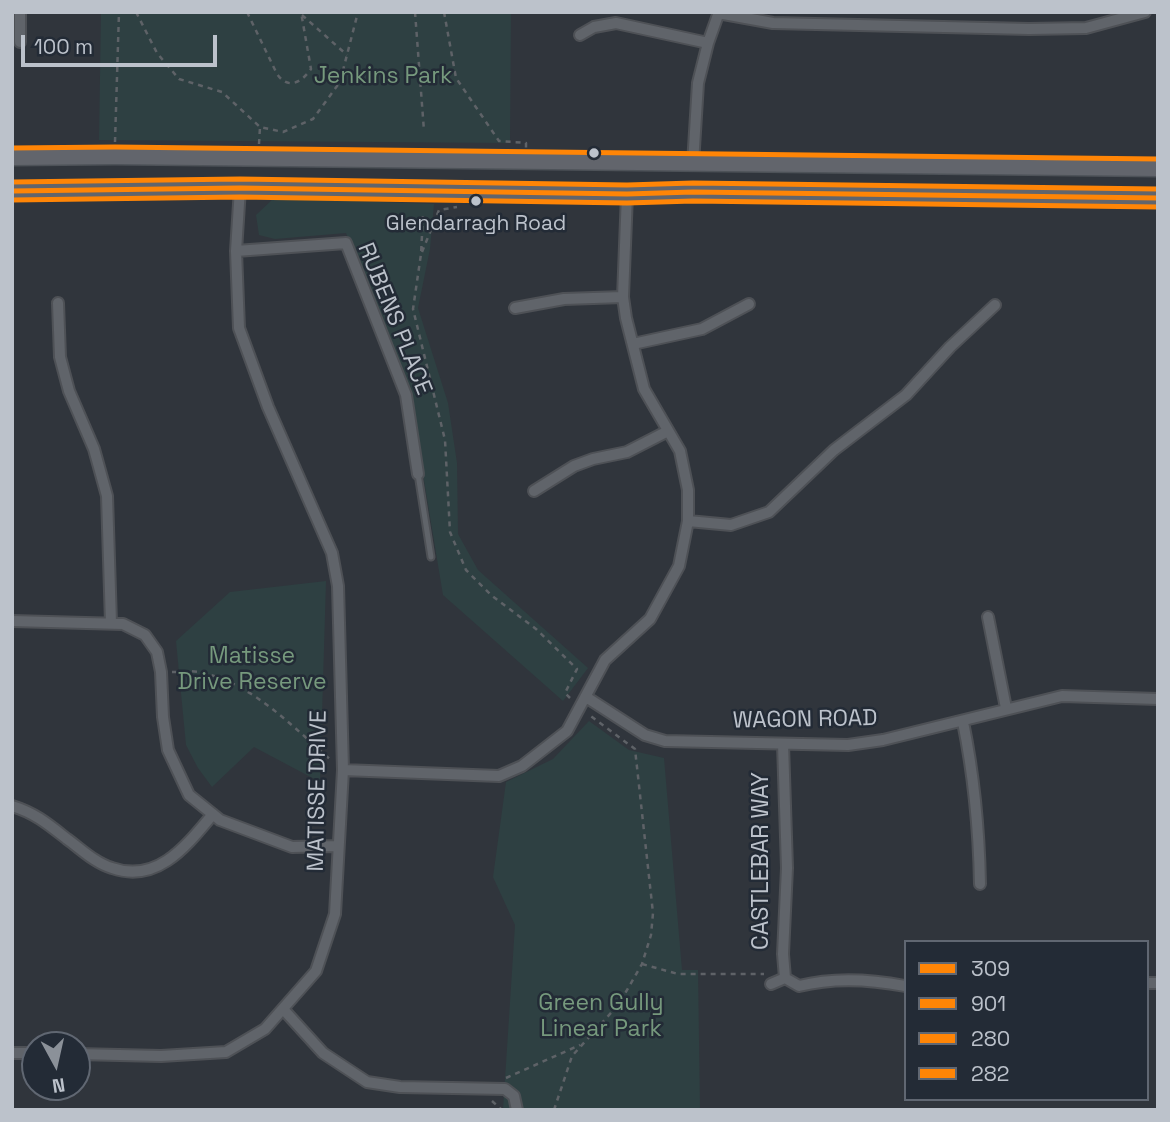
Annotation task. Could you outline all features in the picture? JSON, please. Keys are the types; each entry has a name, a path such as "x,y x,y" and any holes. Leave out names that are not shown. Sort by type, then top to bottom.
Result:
{"main road":[{"path":"12,157 1158,168"},
{"path":"240,188 241,158"},
{"path":"693,164 693,192"},
{"path":"12,191 240,188 1158,198"}],"street":[{"path":"20,12 20,42"},
{"path":"693,164 698,83 719,13 773,23 1029,29 1086,28 1142,13"},
{"path":"580,35 594,27 616,23 708,43"},
{"name":"MATISSE DRIVE","path":"91,1054 161,1056 226,1052 265,1029 316,971 335,914 343,770 338,586 332,553 268,407 239,328 236,251 240,188"},
{"path":"343,770 499,776 522,766 567,731 605,660 650,619 679,566 688,521 688,490 680,451 644,389 623,297 626,194"},
{"name":"RUBENS PLACE","path":"236,251 346,243 406,395 418,474"},
{"path":"515,308 564,299 623,297"},
{"path":"58,303 60,357 69,391 94,449 107,496 111,623"},
{"path":"633,344 702,329 749,304"},
{"path":"688,521 731,525 769,512 834,450 906,395 950,347 995,305"},
{"path":"534,491 574,466 627,452 668,431"},
{"path":"988,617 1006,708"},
{"path":"12,621 122,624 145,635 157,652 168,750 189,795 220,820 292,847 338,846"},
{"name":"WAGON ROAD","path":"586,696 645,735 665,741 783,744 860,743 963,722 1006,708 1062,696 1158,699"},
{"path":"963,722 974,773 980,884"},
{"name":"CASTLEBAR WAY","path":"783,744 788,868 783,954 785,978"},
{"path":"12,806 32,812 91,857 112,868 132,871 158,868 183,851 214,814"},
{"name":"CASTLEBAR WAY","path":"771,984 785,978"},
{"name":"CASTLEBAR WAY","path":"785,978 799,986 823,980 876,980 904,986"},
{"path":"283,1009 323,1053 367,1082 400,1087 505,1089 514,1096 517,1110"}],"lane":[{"name":"RUBENS PLACE","path":"418,474 431,557"}],"path":[{"path":"115,156 119,12"},
{"path":"136,12 157,53 178,79 222,92 260,127 283,132 313,119 340,82 358,12"},
{"path":"247,12 277,74 284,83 291,85 301,81 311,69 302,14"},
{"path":"415,12 424,131"},
{"path":"444,12 456,78 499,141"},
{"path":"302,14 347,55"},
{"path":"259,147 260,127"},
{"path":"423,216 413,309 445,440 450,532 466,570 491,595 536,629 577,669 565,693 580,708 635,749 653,913 650,935 642,964 619,1004 572,1056 554,1110"},
{"path":"161,672 202,672 236,684 271,708 343,770"},
{"path":"642,964 678,974 773,974 785,978"},
{"path":"496,1088 509,1076 583,1044"}],"green space":[{"name":"Jenkins Park","path":"101,12 511,12 510,143 99,140"},
{"path":"274,198 434,204 430,249 418,308 448,403 457,463 458,534 478,570 588,668 563,701 443,595 409,390 346,233 275,239 259,235 256,215"},
{"name":"Matisse Drive Reserve","path":"326,581 320,782 254,747 212,787 186,745 176,641 230,592"},
{"name":"Green Gully Linear Park","path":"589,721 629,750 664,758 682,970 698,970 700,1110 503,1110 515,925 493,877 506,782 553,759"}],"transit line":[{"name":"282","path":"12,148 1158,159"},
{"name":"280","path":"12,182 240,179 1158,189"},
{"name":"309","path":"12,191 240,188 1158,198"},
{"name":"901","path":"12,200 240,197 1158,207"}],"place":[{"name":"Glendarragh Road","path":"476,201"}]}
